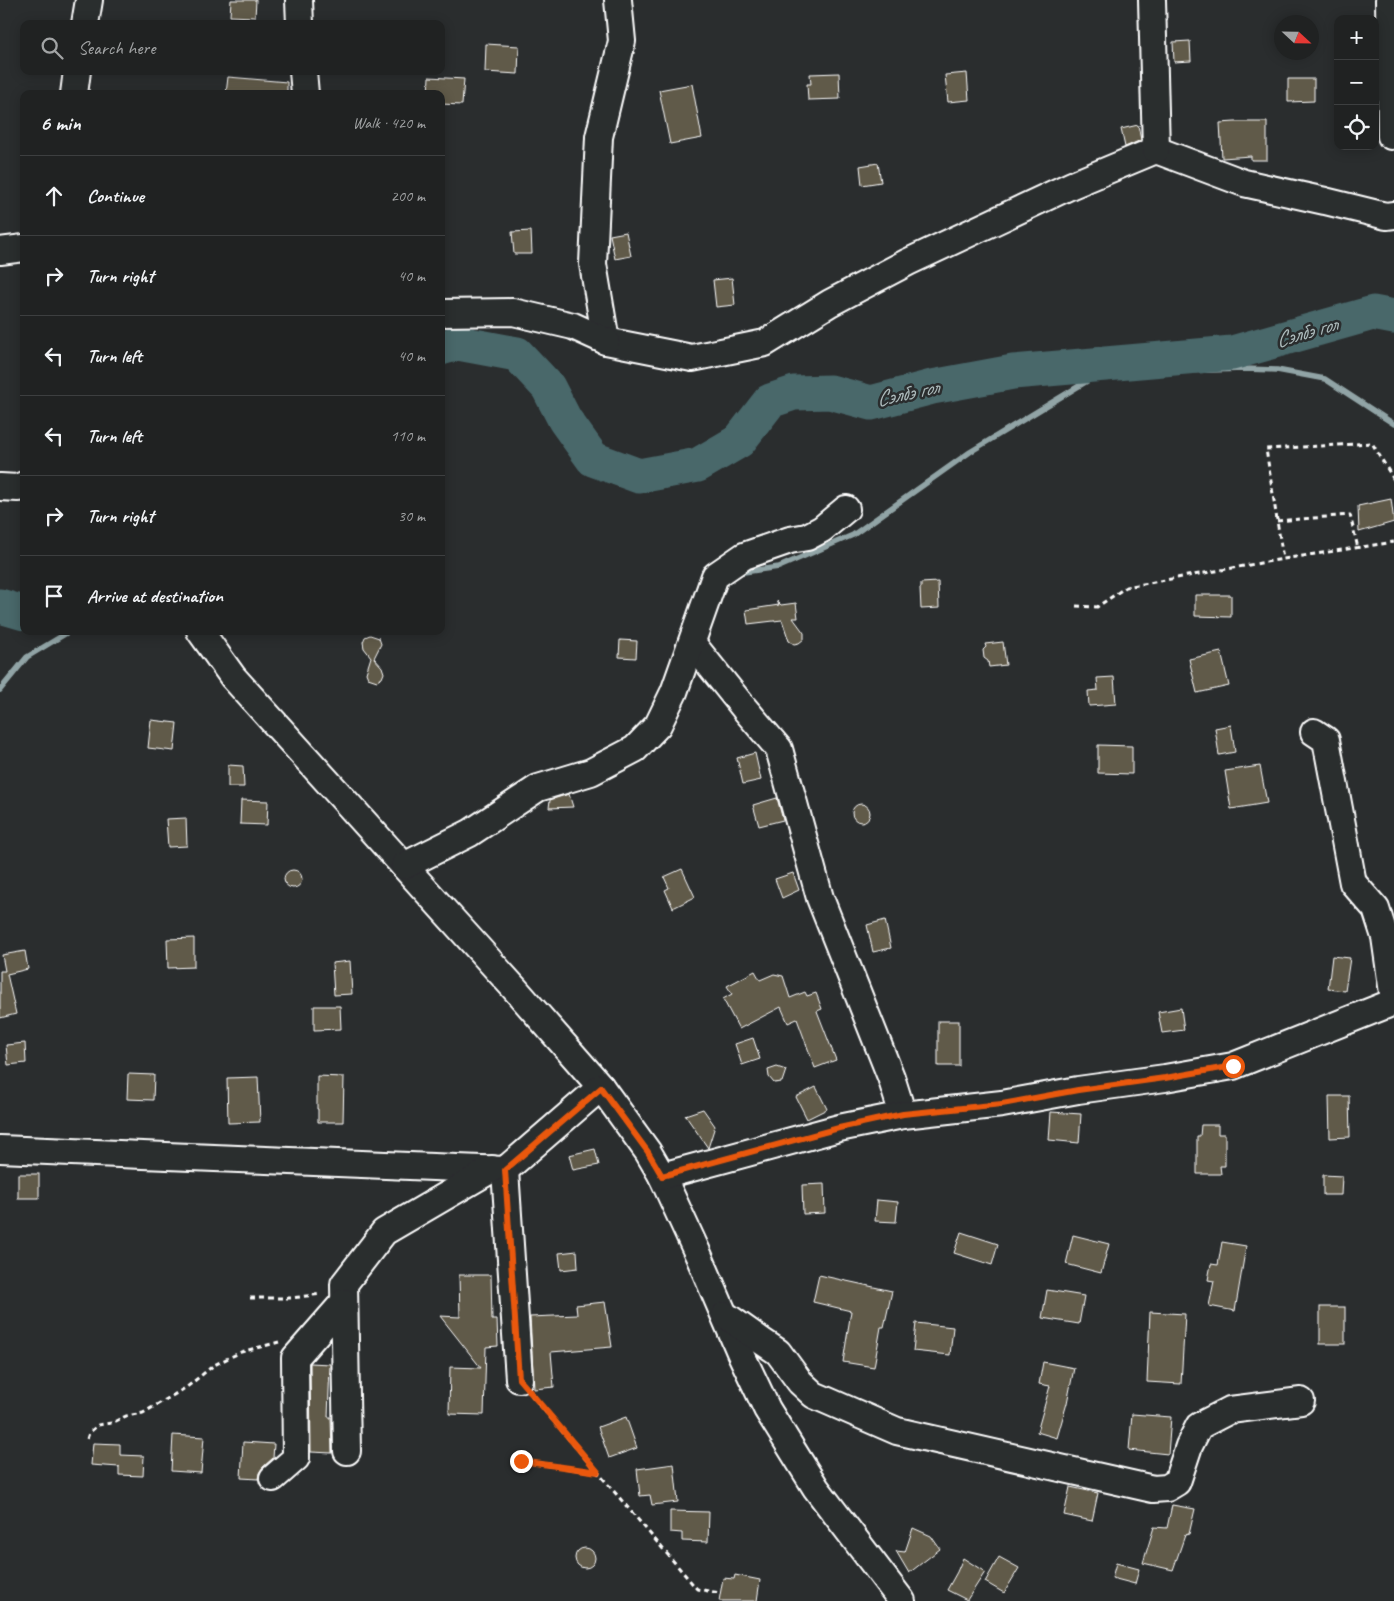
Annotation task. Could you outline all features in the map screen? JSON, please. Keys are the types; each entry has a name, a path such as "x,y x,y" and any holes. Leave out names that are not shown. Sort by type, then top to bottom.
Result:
{"street":[{"path":"86,20 89,0"},
{"path":"299,0 300,20"},
{"path":"606,341 593,264 599,137 622,41 618,0"},
{"path":"1152,0 1156,150"},
{"path":"1389,0 1392,122"},
{"path":"75,90 77,75"},
{"path":"304,75 305,90"},
{"path":"445,313 513,312 573,326 606,341 692,358 765,343 830,303 908,262 1072,185 1156,150 1244,183 1386,216 1394,215"},
{"path":"0,251 20,248"},
{"path":"0,486 20,487"},
{"path":"404,866 470,833 538,788 591,772 635,749 658,724 674,692 715,576 744,556 790,540 808,537 822,529 846,509"},
{"path":"203,635 233,678 516,990 601,1088 648,1152 662,1176 767,1409 816,1488 902,1601"},
{"path":"692,643 744,708 780,749 820,898 892,1077 903,1114"},
{"path":"662,1176 839,1128 903,1114 1002,1104 1233,1066 1394,1001 1390,927 1353,883 1326,740 1314,732"},
{"path":"347,1451 344,1284 384,1232 499,1169 601,1088"},
{"path":"0,1149 499,1169"},
{"path":"499,1169 519,1379"},
{"path":"273,1478 296,1458 294,1358 344,1296"},
{"path":"724,1314 778,1352 800,1382 814,1395 897,1431 1153,1489 1166,1488 1177,1482 1189,1446 1199,1426 1230,1410 1301,1401"}],"path":[{"path":"1283,559 1266,449 1372,444 1394,480"},
{"path":"1277,520 1350,515 1358,548"},
{"path":"1076,606 1097,607 1126,587 1283,559 1394,542"},
{"path":"250,1298 344,1296"},
{"path":"87,1439 89,1433 98,1425 126,1416 143,1414 187,1387 214,1365 241,1352 276,1343 283,1339"},
{"path":"519,1379 697,1589 720,1593"},
{"path":"521,1461 598,1472"}],"building":[{"path":"231,0 256,0 255,17 230,16"},
{"path":"1190,41 1191,61 1174,62 1173,42"},
{"path":"486,44 519,46 518,74 485,72"},
{"path":"839,73 840,99 808,100 807,84 811,84 810,74"},
{"path":"967,73 969,100 948,102 945,75"},
{"path":"228,77 287,82 287,90 226,90"},
{"path":"429,77 464,79 462,105 445,104 445,90 428,90"},
{"path":"1288,79 1314,79 1314,101 1288,102"},
{"path":"692,84 702,138 670,144 659,90"},
{"path":"1267,122 1267,160 1251,160 1251,156 1222,158 1220,123"},
{"path":"1138,125 1141,140 1125,147 1121,129"},
{"path":"878,163 881,182 862,185 860,166"},
{"path":"531,231 532,254 514,254 512,232"},
{"path":"626,232 631,256 615,259 610,235"},
{"path":"732,278 735,305 716,307 713,280"},
{"path":"1391,499 1394,522 1359,532 1358,506"},
{"path":"938,582 939,608 921,609 921,583"},
{"path":"1195,595 1231,595 1231,617 1195,616"},
{"path":"777,601 781,605 796,603 798,618 793,618 804,633 804,639 799,643 794,644 789,641 782,620 748,624 746,610 779,605"},
{"path":"370,635 379,638 381,644 374,658 382,667 384,673 382,678 377,681 368,678 366,673 371,657 364,648 363,642 365,637"},
{"path":"620,640 637,641 636,658 619,657"},
{"path":"1003,642 1006,665 989,667 988,661 984,658 983,650 986,647 985,644"},
{"path":"1221,652 1229,686 1197,693 1189,659"},
{"path":"1114,677 1116,704 1089,706 1088,691 1098,690 1097,678"},
{"path":"151,720 177,723 174,751 148,748"},
{"path":"1231,725 1235,752 1219,755 1215,728"},
{"path":"1098,745 1132,746 1132,774 1098,773"},
{"path":"755,753 761,780 743,784 737,758"},
{"path":"228,765 243,766 244,787 228,787"},
{"path":"1260,766 1267,803 1231,809 1225,771"},
{"path":"569,794 573,807 549,808 550,800"},
{"path":"777,798 783,820 759,826 753,805"},
{"path":"241,800 268,801 267,825 240,824"},
{"path":"861,804 867,807 870,813 867,819 861,822 855,819 852,813 855,807"},
{"path":"186,818 187,846 168,847 166,819"},
{"path":"682,869 695,897 673,908 665,890 669,888 664,877"},
{"path":"293,870 299,873 302,879 299,885 293,888 287,885 284,879 287,873"},
{"path":"793,873 799,890 782,898 775,879"},
{"path":"885,920 891,948 873,952 867,925"},
{"path":"194,938 194,967 168,968 167,939"},
{"path":"25,951 28,969 7,974 16,1014 0,1018 0,971 5,971 2,955"},
{"path":"1332,956 1350,958 1345,991 1328,989"},
{"path":"350,961 352,994 334,995 332,963"},
{"path":"755,971 760,980 774,974 783,976 790,998 805,992 807,996 816,993 822,1009 817,1011 836,1060 815,1068 797,1019 788,1023 781,1007 739,1029 723,999 732,994 727,986"},
{"path":"314,1006 340,1006 341,1029 314,1030"},
{"path":"1181,1008 1184,1030 1162,1033 1158,1012"},
{"path":"938,1021 959,1021 959,1066 938,1066"},
{"path":"753,1038 760,1059 742,1065 735,1044"},
{"path":"25,1043 26,1063 8,1065 6,1045"},
{"path":"777,1067 786,1070 782,1082 774,1083 769,1077 768,1070"},
{"path":"128,1074 154,1075 153,1100 127,1099"},
{"path":"317,1076 344,1077 343,1122 318,1122"},
{"path":"258,1077 260,1122 228,1123 227,1078"},
{"path":"816,1087 827,1109 807,1119 796,1097"},
{"path":"1329,1096 1349,1096 1350,1137 1330,1138"},
{"path":"703,1109 715,1126 708,1148 685,1115"},
{"path":"1051,1112 1081,1114 1079,1143 1049,1140"},
{"path":"1201,1125 1218,1125 1218,1134 1225,1134 1225,1166 1220,1166 1221,1174 1197,1174 1197,1136 1200,1136"},
{"path":"595,1149 599,1165 573,1170 569,1155"},
{"path":"18,1174 39,1174 39,1198 18,1198"},
{"path":"1323,1175 1342,1176 1341,1195 1323,1195"},
{"path":"824,1184 825,1213 803,1214 802,1185"},
{"path":"877,1200 898,1202 896,1222 875,1221"},
{"path":"961,1232 998,1244 992,1265 954,1253"},
{"path":"1073,1235 1109,1244 1101,1273 1066,1264"},
{"path":"1222,1242 1246,1246 1235,1311 1209,1306 1214,1281 1208,1280 1211,1264 1218,1265"},
{"path":"577,1251 578,1268 561,1270 559,1253"},
{"path":"459,1275 491,1275 492,1320 497,1320 498,1346 486,1347 484,1415 449,1414 450,1367 481,1368 440,1316 460,1317"},
{"path":"819,1275 892,1291 884,1327 881,1327 874,1367 843,1362 851,1311 813,1302"},
{"path":"1047,1290 1084,1296 1079,1324 1042,1318"},
{"path":"605,1302 612,1347 551,1352 554,1387 534,1389 530,1317 577,1315 576,1305"},
{"path":"1320,1307 1345,1307 1345,1344 1320,1344"},
{"path":"1150,1312 1185,1314 1181,1384 1147,1382"},
{"path":"916,1323 953,1327 950,1355 913,1351"},
{"path":"1043,1362 1074,1368 1057,1438 1037,1432 1050,1386 1039,1384"},
{"path":"310,1363 330,1364 328,1417 331,1417 332,1453 311,1452"},
{"path":"1132,1414 1171,1417 1168,1454 1129,1450"},
{"path":"626,1417 637,1448 609,1458 598,1427"},
{"path":"173,1435 204,1437 201,1473 171,1471"},
{"path":"243,1442 274,1444 273,1458 263,1467 258,1479 241,1478"},
{"path":"93,1443 120,1444 120,1455 144,1456 143,1476 119,1475 119,1467 91,1465"},
{"path":"674,1464 678,1502 652,1505 650,1495 640,1496 637,1469"},
{"path":"1070,1487 1098,1493 1092,1521 1064,1515"},
{"path":"1172,1505 1195,1509 1189,1534 1185,1535 1173,1570 1143,1563 1154,1527 1167,1528"},
{"path":"670,1511 709,1512 708,1542 682,1541 682,1533 670,1532"},
{"path":"913,1528 931,1536 940,1549 909,1573 896,1551 905,1552"},
{"path":"581,1548 589,1548 595,1554 595,1562 589,1568 581,1568 575,1562 575,1554"},
{"path":"999,1557 1019,1568 1004,1593 985,1582"},
{"path":"963,1558 985,1572 967,1600 947,1590"},
{"path":"1116,1563 1139,1569 1135,1584 1112,1578"},
{"path":"735,1575 760,1580 757,1601 719,1601 723,1578 734,1579"}],"waterway":[{"name":"Сэлбэ гол","path":"445,347 458,343 517,354 548,387 565,420 593,459 639,476 698,465 739,441 770,401 794,393 830,392 871,403 932,387 1013,372 1232,353 1373,313 1394,317"},
{"path":"737,573 779,567 853,535 970,452 1117,363 1139,368 1180,371 1277,370 1325,379 1394,424"},
{"name":"Сэлбэ гол","path":"0,606 20,612"},
{"path":"0,690 27,657 63,635"}],"route":[{"path":"521,1461 598,1472 519,1379 505,1170 601,1088 648,1152 662,1176 839,1128 903,1114 1002,1104 1233,1066"}]}
